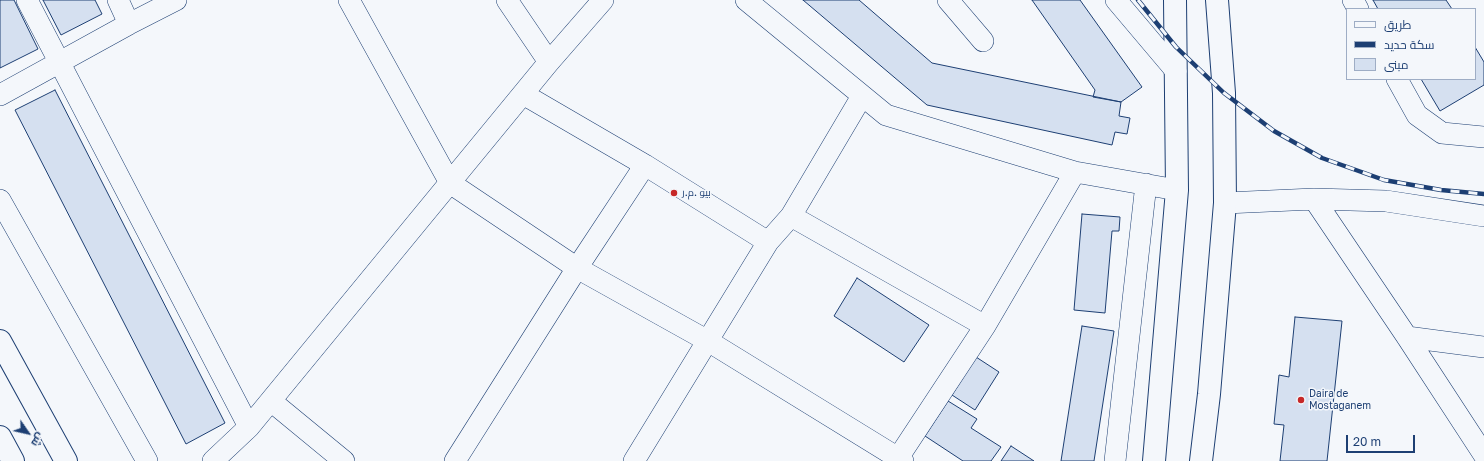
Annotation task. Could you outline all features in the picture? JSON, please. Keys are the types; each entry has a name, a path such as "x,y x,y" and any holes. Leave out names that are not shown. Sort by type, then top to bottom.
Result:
{"main road":[{"path":"1154,461 1177,190 1175,0"},
{"path":"1201,461 1209,394 1225,203 1224,93 1217,0"},
{"path":"0,341 66,461"},
{"path":"0,437 13,461"}],"street":[{"path":"27,0 249,427"},
{"path":"118,0 129,24"},
{"path":"0,95 129,24 176,0"},
{"path":"349,0 450,183 577,268 708,341 899,460 985,326 1075,172"},
{"path":"507,0 549,62"},
{"path":"213,461 249,427 271,401 549,62 602,0"},
{"path":"746,0 886,115 1075,172 1177,190"},
{"path":"948,0 983,41"},
{"path":"1116,0 1176,71"},
{"path":"1398,80 1416,115 1442,133 1484,137"},
{"path":"524,94 645,165 768,242"},
{"path":"634,461 768,242 791,216 862,96"},
{"path":"455,461 577,268 645,165"},
{"path":"1115,461 1146,184"},
{"path":"1225,203 1314,199 1386,201 1484,216"},
{"path":"1314,199 1484,455"},
{"path":"0,200 147,461"},
{"path":"791,216 985,326"},
{"path":"1407,337 1484,347"},
{"path":"271,401 344,461"}],"building":[{"path":"0,0 14,0 38,49 0,68"},
{"path":"43,0 95,0 102,14 61,35"},
{"path":"803,0 859,0 932,63 1121,102 1119,116 1130,118 1127,134 1115,132 1112,145 927,105"},
{"path":"1032,0 1080,0 1142,87 1121,102 1093,97 1095,90"},
{"path":"1373,0 1446,0 1451,8 1377,8"},
{"path":"1476,49 1484,62 1484,85 1440,111 1422,80 1476,80"},
{"path":"55,90 225,423 186,444 15,110"},
{"path":"1082,214 1120,217 1119,231 1112,231 1105,313 1074,310"},
{"path":"857,278 929,325 904,362 834,316"},
{"path":"1295,317 1342,321 1327,461 1280,461 1284,425 1274,424 1279,375 1289,377"},
{"path":"1082,326 1114,331 1094,461 1061,461"},
{"path":"976,357 999,372 975,410 952,395"},
{"path":"948,401 977,419 971,428 1001,447 991,461 963,461 925,436"},
{"path":"1011,446 1034,461 1001,461"}],"railway":[{"path":"1138,0 1176,47 1224,93 1274,131 1322,158 1384,180 1441,190 1484,194"}],"place":[{"name":"بيو .م.ر","path":"674,193"},
{"name":"Daira de Mostaganem","path":"1301,400"}]}
